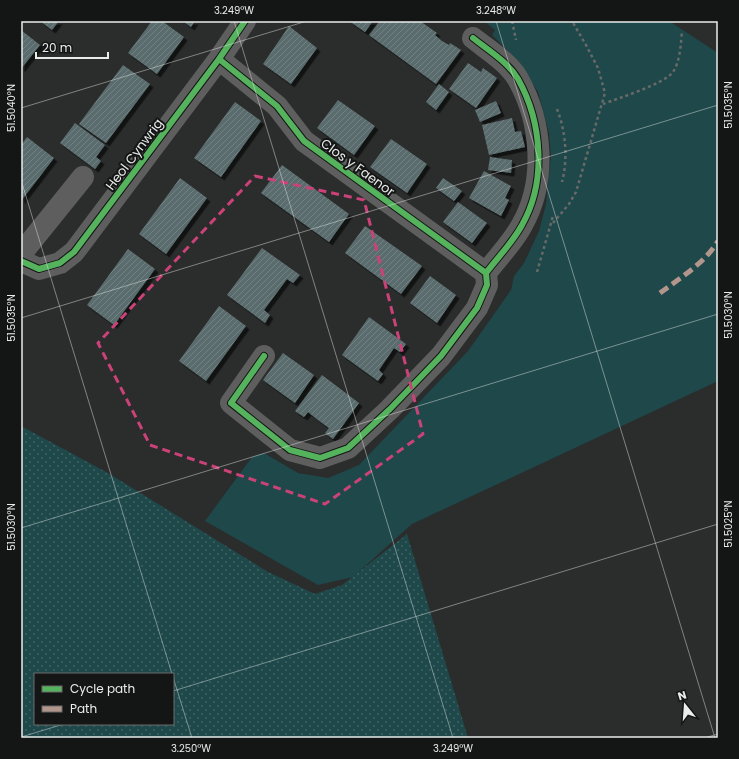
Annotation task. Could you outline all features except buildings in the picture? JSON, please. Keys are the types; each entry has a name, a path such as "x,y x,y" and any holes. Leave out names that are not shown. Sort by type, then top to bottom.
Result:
{"street":[{"name":"Heol Cynwrig","path":"21,261 39,269 60,263 74,252 219,59 245,21"},
{"path":"264,356 231,403 290,450 320,458 348,448 436,362 477,308 486,279 522,225 534,196 538,163 538,142 531,110 517,78 476,27"},
{"name":"Clos y Faenor","path":"219,59 277,106 304,141 486,279"},
{"path":"21,254 83,177"}],"path":[{"path":"551,224 569,204 576,192 594,125 603,104 605,93 598,68 572,21"},
{"path":"603,104 662,81 673,72 679,56 682,31"}],"highlighted area":[{"path":"255,176 364,200 423,434 325,504 150,445 98,343"}],"shaded area":[{"path":"484,21 669,21 718,53 718,381 412,524 353,577 318,585 205,521 252,457 264,453 298,473 328,478 359,465 468,351 511,290 514,276 524,263 539,231 546,204 551,156 549,133 538,92 520,63 492,35 495,30"},
{"path":"21,426 108,473 268,572 315,594 342,585 407,534 468,738 21,738"}],"marked path":[{"path":"660,293 699,263 713,249 718,241"}],"cycle path":[{"path":"21,261 39,269 60,263 74,252 219,59 245,21"},
{"path":"473,38 509,67 518,79 532,114 538,152 538,171 530,208 522,225 514,237 486,273"},
{"path":"219,59 277,106 304,141 486,273 487,285 477,308 441,356 390,409 348,448 320,458 290,450 231,403 264,356"}]}
